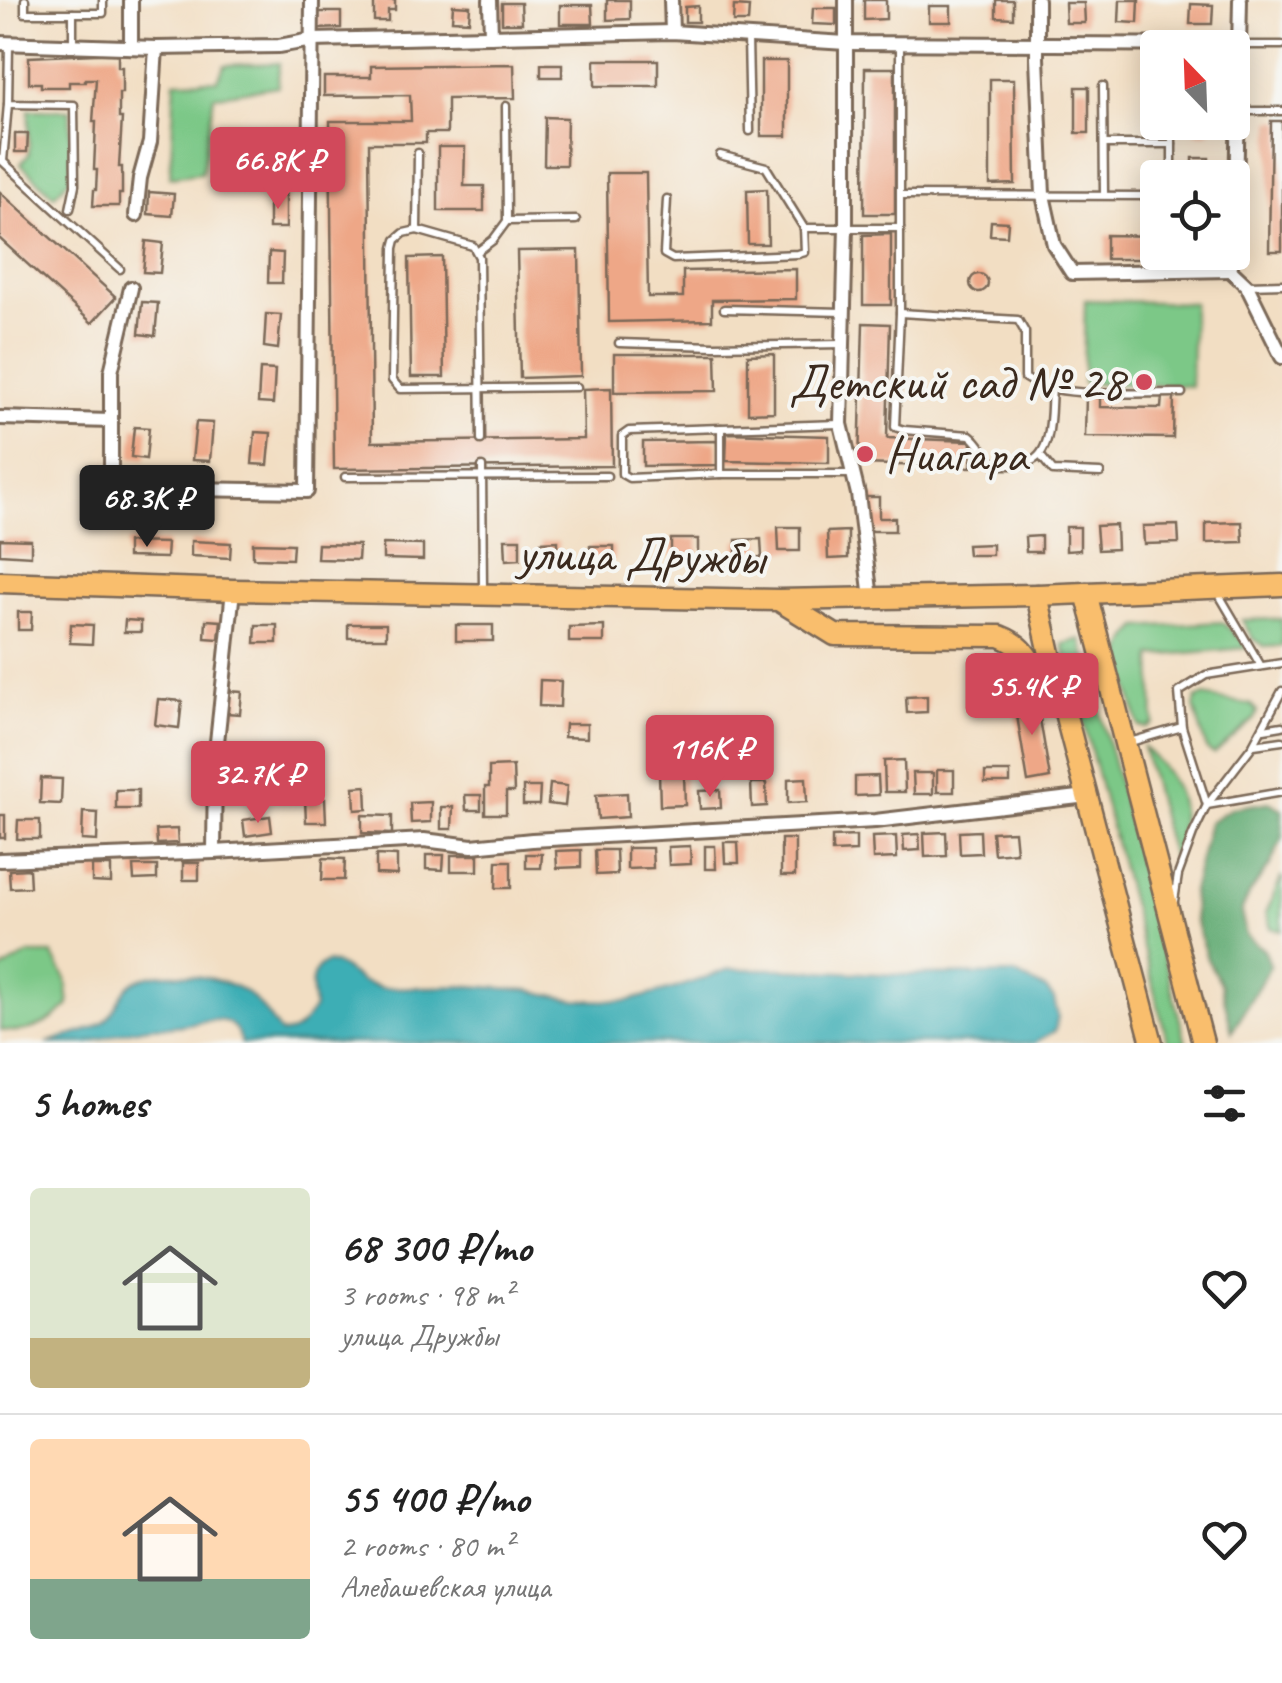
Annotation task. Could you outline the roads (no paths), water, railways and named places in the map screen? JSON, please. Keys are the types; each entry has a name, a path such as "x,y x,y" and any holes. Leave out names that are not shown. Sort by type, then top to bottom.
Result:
{"main road":[{"name":"улица Дружбы","path":"0,582 778,600 1037,596 1282,585"},
{"path":"1086,593 1203,1043"},
{"path":"1037,596 1152,1043"},
{"path":"778,600 835,635 1000,636 1026,653 1043,680 1061,697"}],"street":[{"path":"131,0 131,46"},
{"path":"131,288 112,372 111,473 124,488 308,491 312,0"},
{"path":"490,0 491,36"},
{"path":"671,0 672,32"},
{"path":"846,0 846,226 840,424 858,494 871,598"},
{"path":"1038,0 1043,195 1054,245 1072,273 1230,270 1247,286 1282,358"},
{"path":"1239,30 1240,0"},
{"path":"4,43 156,48 278,46 312,40 672,32 846,43 1140,44"},
{"path":"136,215 140,178 150,142 156,48"},
{"path":"0,418 111,421"},
{"path":"214,852 215,760 233,590"},
{"path":"0,860 424,840 472,846 584,836 875,821 1086,796"}],"lane":[{"path":"25,0 25,13 103,13 103,0"},
{"path":"72,45 73,13"},
{"path":"748,36 750,130"},
{"path":"4,43 8,104 1,160 120,269"},
{"path":"900,44 900,313 895,426 970,435 996,465 1028,463 1047,446 1052,387"},
{"path":"1250,44 1282,45"},
{"path":"1104,86 1104,195"},
{"path":"8,104 74,105 76,185 70,208"},
{"path":"477,252 493,240 506,221 506,106"},
{"path":"1250,111 1282,111"},
{"path":"1172,140 1172,160"},
{"path":"1104,144 1172,144"},
{"path":"416,230 418,153"},
{"path":"667,199 664,254 673,260 805,252 804,228 766,167 720,155"},
{"path":"900,195 1140,196"},
{"path":"506,221 576,220"},
{"path":"804,228 900,228"},
{"path":"481,440 480,387 479,257 473,246 416,230 404,233 396,240 392,380 400,388 480,387 576,386"},
{"path":"1247,286 1282,284"},
{"path":"724,308 844,312"},
{"path":"900,313 1018,320 1025,332 1025,378 1030,382 1064,391 1182,392"},
{"path":"619,343 843,344"},
{"path":"840,424 628,431 622,436 622,474 852,474"},
{"path":"720,474 721,428"},
{"path":"1040,455 1053,471 1100,472"},
{"path":"482,468 483,596"},
{"path":"345,477 607,476"},
{"path":"1215,587 1260,666"},
{"path":"1207,805 1182,727 1179,692 1206,675 1282,663"},
{"path":"1171,920 1178,875 1207,805 1253,746 1282,691"},
{"path":"1262,729 1282,726"},
{"path":"1125,744 1182,727"},
{"path":"1253,746 1282,740"},
{"path":"1207,805 1282,792"}],"water":[{"path":"327,962 362,982 382,988 471,986 528,990 575,1000 627,1001 729,969 1014,974 1046,989 1054,999 1058,1016 1055,1031 1034,1043 241,1043 230,1024 213,1020 142,1028 87,1043 47,1043 105,1021 132,983 173,974 235,986 255,1001 280,1033 292,1032 314,1008 313,975"}],"place":[{"name":"Детский сад № 28","path":"1144,382"},
{"name":"Ниагара","path":"865,454"}]}
